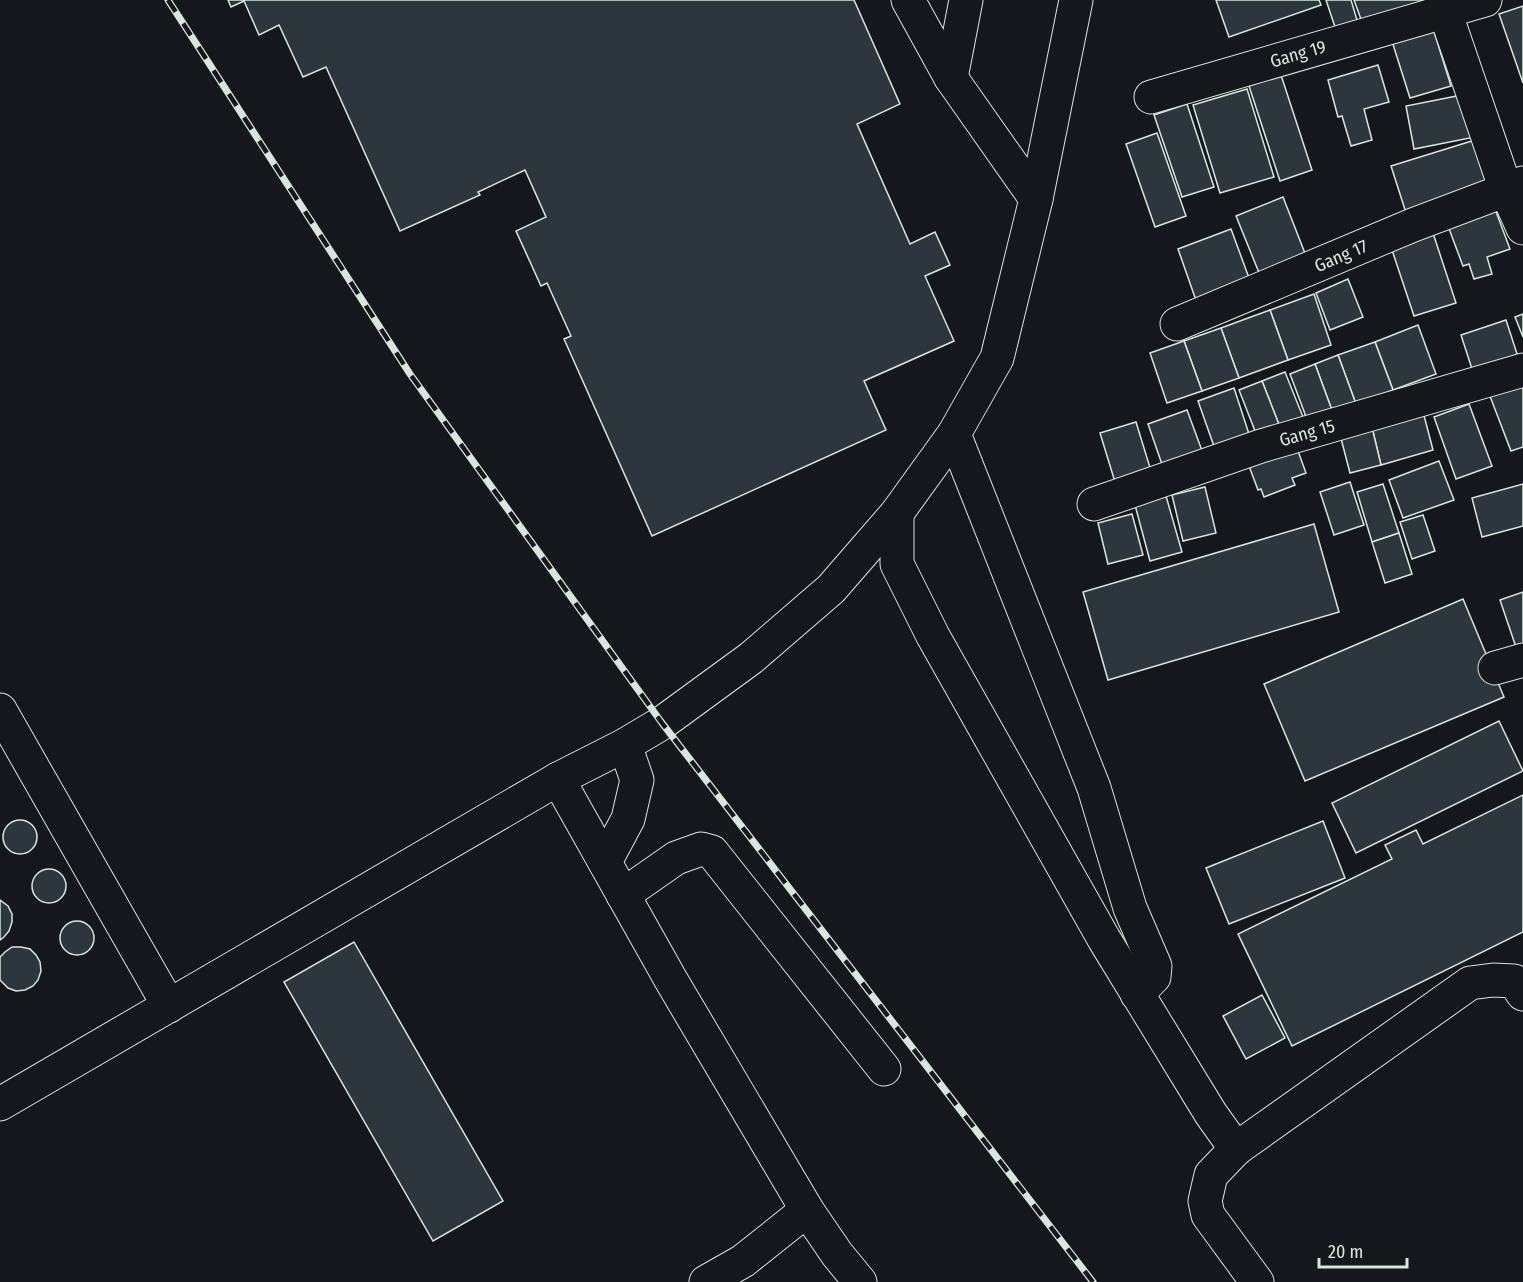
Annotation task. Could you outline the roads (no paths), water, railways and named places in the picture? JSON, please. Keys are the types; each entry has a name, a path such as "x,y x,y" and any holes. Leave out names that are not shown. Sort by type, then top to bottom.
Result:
{"street":[{"path":"908,0 951,78 1036,199"},
{"path":"951,78 966,0"},
{"path":"0,1104 558,779 625,745 662,723 751,658 831,589 897,513 954,434 997,358 1036,199 1076,0"},
{"name":"Gang 19","path":"1151,97 1443,6 1485,0"},
{"path":"1443,6 1514,186 1523,228"},
{"name":"Gang 17","path":"1177,324 1413,225 1514,186"},
{"name":"Gang 15","path":"1094,504 1261,446 1523,370"},
{"path":"954,434 1094,788 1130,908 1155,966 1154,977 1137,994"},
{"path":"897,513 897,564 933,636 1104,939 1211,1114 1236,1149"},
{"path":"0,710 169,1006"},
{"path":"605,862 628,819 637,780 625,745"},
{"path":"558,779 807,1210 837,1254 860,1282"},
{"path":"623,895 676,858 701,849 712,852 884,1069"},
{"path":"1257,1282 1208,1215 1205,1202 1211,1175 1236,1149 1470,983 1493,980 1514,981 1523,994"},
{"path":"706,1282 743,1261 807,1210"}],"railway":[{"path":"168,0 410,374 662,723 1093,1282"}]}
